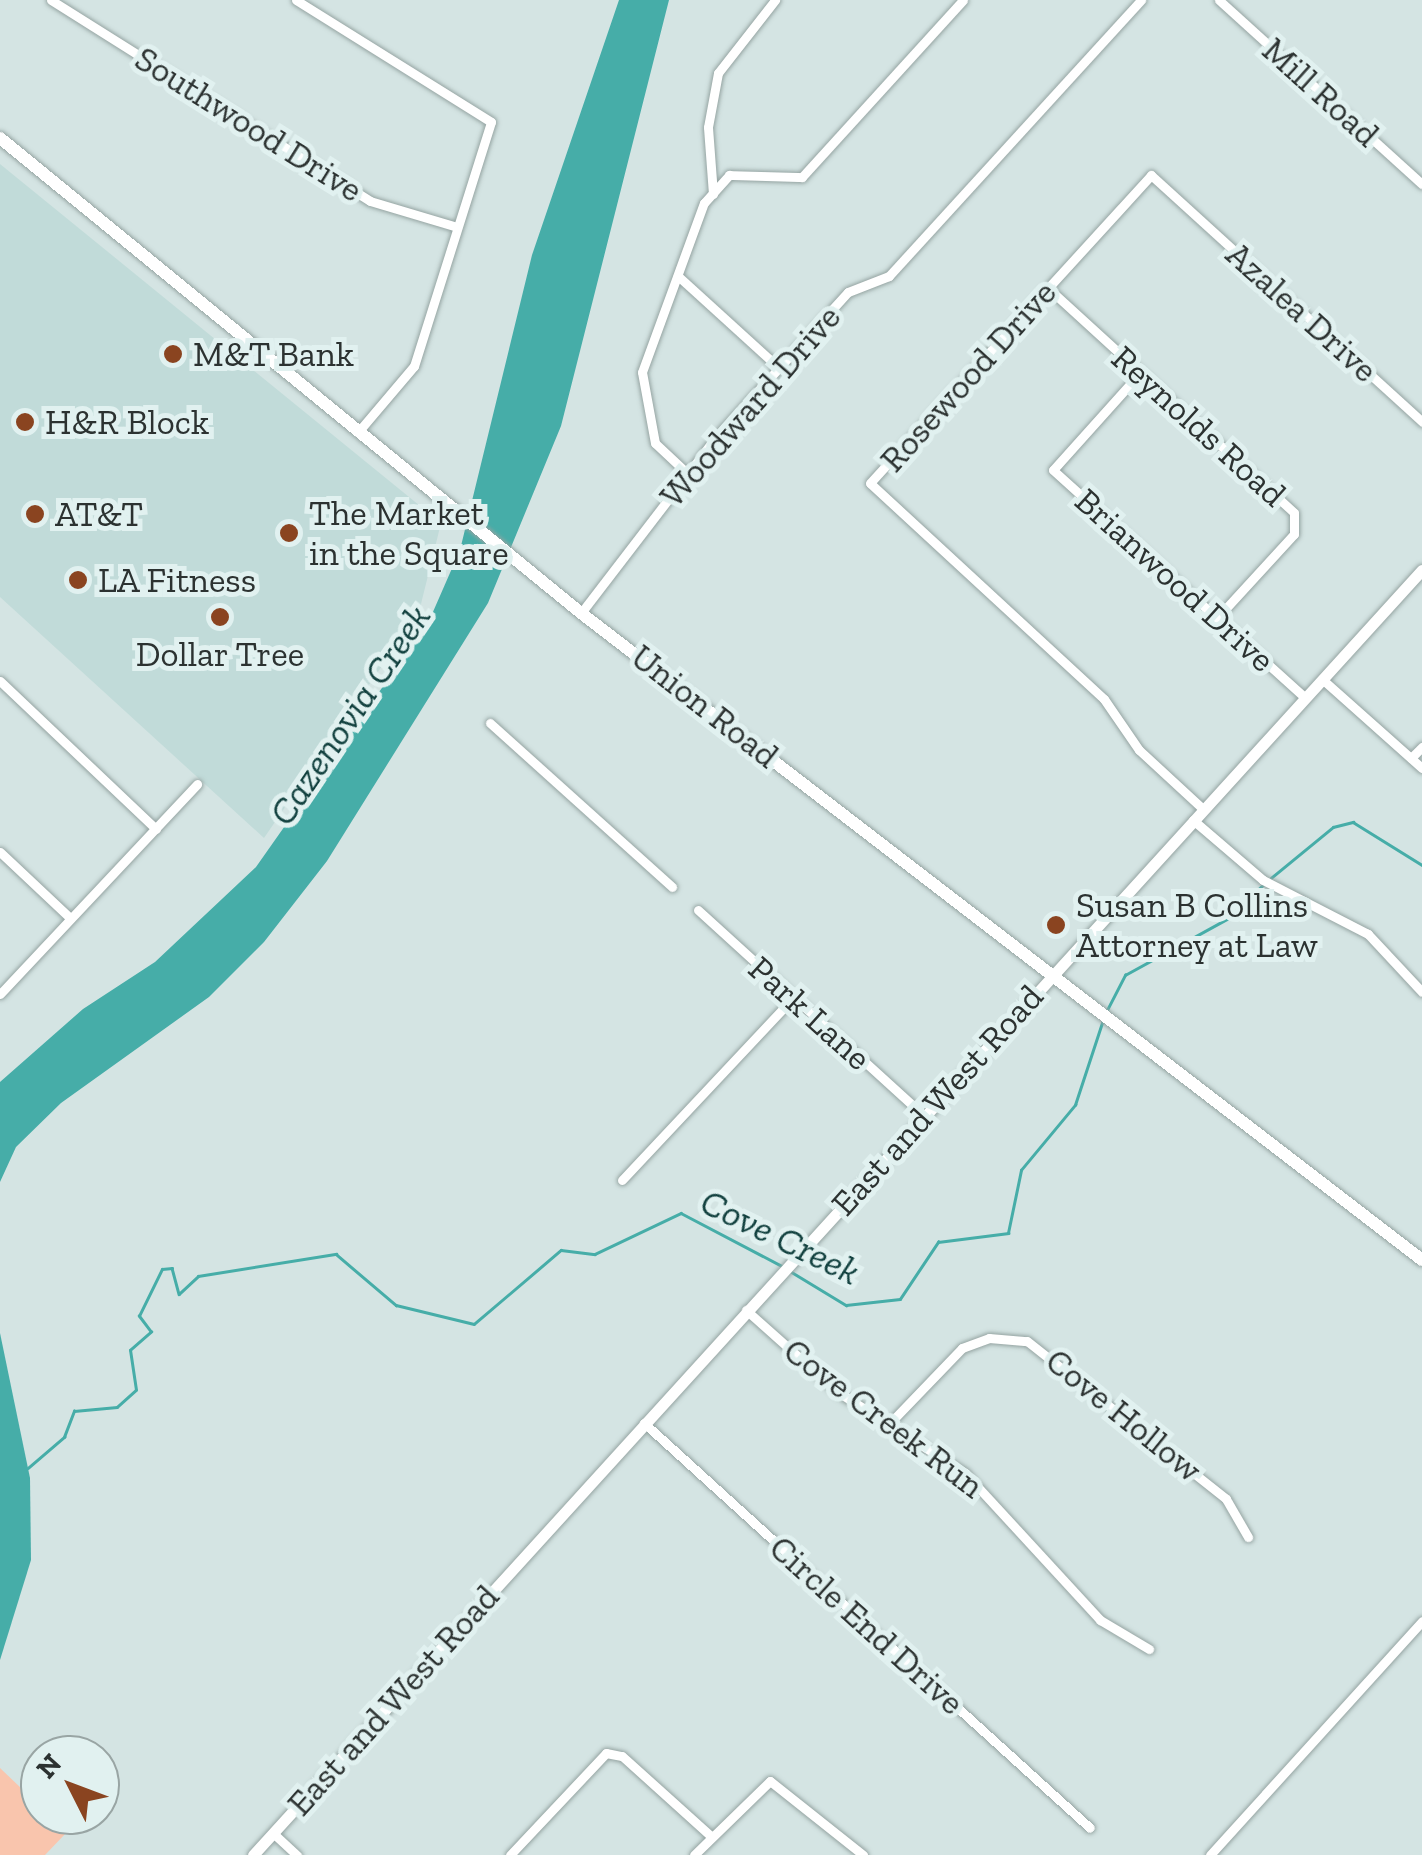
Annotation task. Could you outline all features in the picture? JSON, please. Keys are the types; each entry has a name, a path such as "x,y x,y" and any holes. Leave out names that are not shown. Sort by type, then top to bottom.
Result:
{"main road":[{"name":"Union Road","path":"0,138 581,612 1422,1260"}],"street":[{"name":"Southwood Drive","path":"51,0 370,201 457,228"},
{"path":"296,0 491,122 414,366 358,432"},
{"path":"713,194 708,128 718,73 775,0"},
{"path":"688,474 655,443 642,372 713,194 730,175 802,177 963,0"},
{"name":"Woodward Drive","path":"581,612 688,474 848,292 889,276 1141,0"},
{"name":"Mill Road","path":"1219,0 1422,184"},
{"name":"Rosewood Drive","path":"1182,202 1152,174 870,484 1104,699 1139,750 1203,809"},
{"name":"Azalea Drive","path":"1182,202 1422,422"},
{"path":"678,276 779,368"},
{"name":"Reynolds Road","path":"1048,288 1294,513 1294,534 1218,618"},
{"name":"Brianwood Drive","path":"1140,373 1053,470 1305,698"},
{"name":"East and West Road","path":"252,1855 1422,570"},
{"path":"1322,679 1422,768"},
{"path":"0,682 156,829"},
{"path":"490,723 672,887"},
{"path":"1411,758 1422,747"},
{"path":"0,994 198,784"},
{"path":"1193,820 1262,880 1368,934 1422,992"},
{"path":"0,852 70,918"},
{"name":"Park Lane","path":"698,910 924,1115"},
{"path":"622,1180 794,998"},
{"name":"Cove Creek Run","path":"746,1310 888,1425 965,1473 1100,1620 1150,1649"},
{"name":"Cove Hollow","path":"888,1425 962,1348 989,1338 1027,1341 1226,1498 1248,1537"},
{"name":"Circle End Drive","path":"644,1423 1090,1828"},
{"path":"1210,1855 1422,1621"},
{"path":"510,1855 606,1753 622,1756 711,1836"},
{"path":"694,1855 770,1781 863,1855"},
{"path":"272,1833 297,1855"},
{"path":"845,1855 853,1846"}],"shaded area":[{"path":"0,164 441,523 419,612 264,838 0,597"},
{"path":"0,1768 20,1787 20,1835 64,1835 45,1855 0,1855"}],"water":[{"path":"619,0 669,0 561,426 488,603 327,861 264,942 209,997 61,1103 16,1147 0,1182 0,1082 83,1009 155,962 256,867 429,621 460,550 532,255"},
{"path":"0,1333 30,1478 31,1560 0,1660"}],"waterway":[{"name":"Cove Creek","path":"1271,878 1333,827 1353,822 1422,865"},
{"name":"Cove Creek","path":"1106,1012 1125,975 1227,919 1265,883"},
{"name":"Cove Creek","path":"790,1271 846,1305 900,1299 938,1242 1008,1233 1021,1170 1075,1105 1103,1020"},
{"name":"Cove Creek","path":"28,1468 64,1437 74,1411 117,1407 136,1390 130,1350 151,1332 139,1316 162,1269 172,1268 179,1294 198,1276 336,1254 396,1305 474,1324 561,1250 595,1254 681,1213 784,1267"}],"place":[{"name":"M&T Bank","path":"173,354"},
{"name":"H&R Block","path":"25,422"},
{"name":"AT&T","path":"35,514"},
{"name":"The Market in the Square","path":"289,533"},
{"name":"LA Fitness","path":"78,580"},
{"name":"Dollar Tree","path":"220,617"},
{"name":"Susan B Collins Attorney at Law","path":"1056,925"}],"water label":[{"name":"Cazenovia Creek","path":"350,715"}]}
